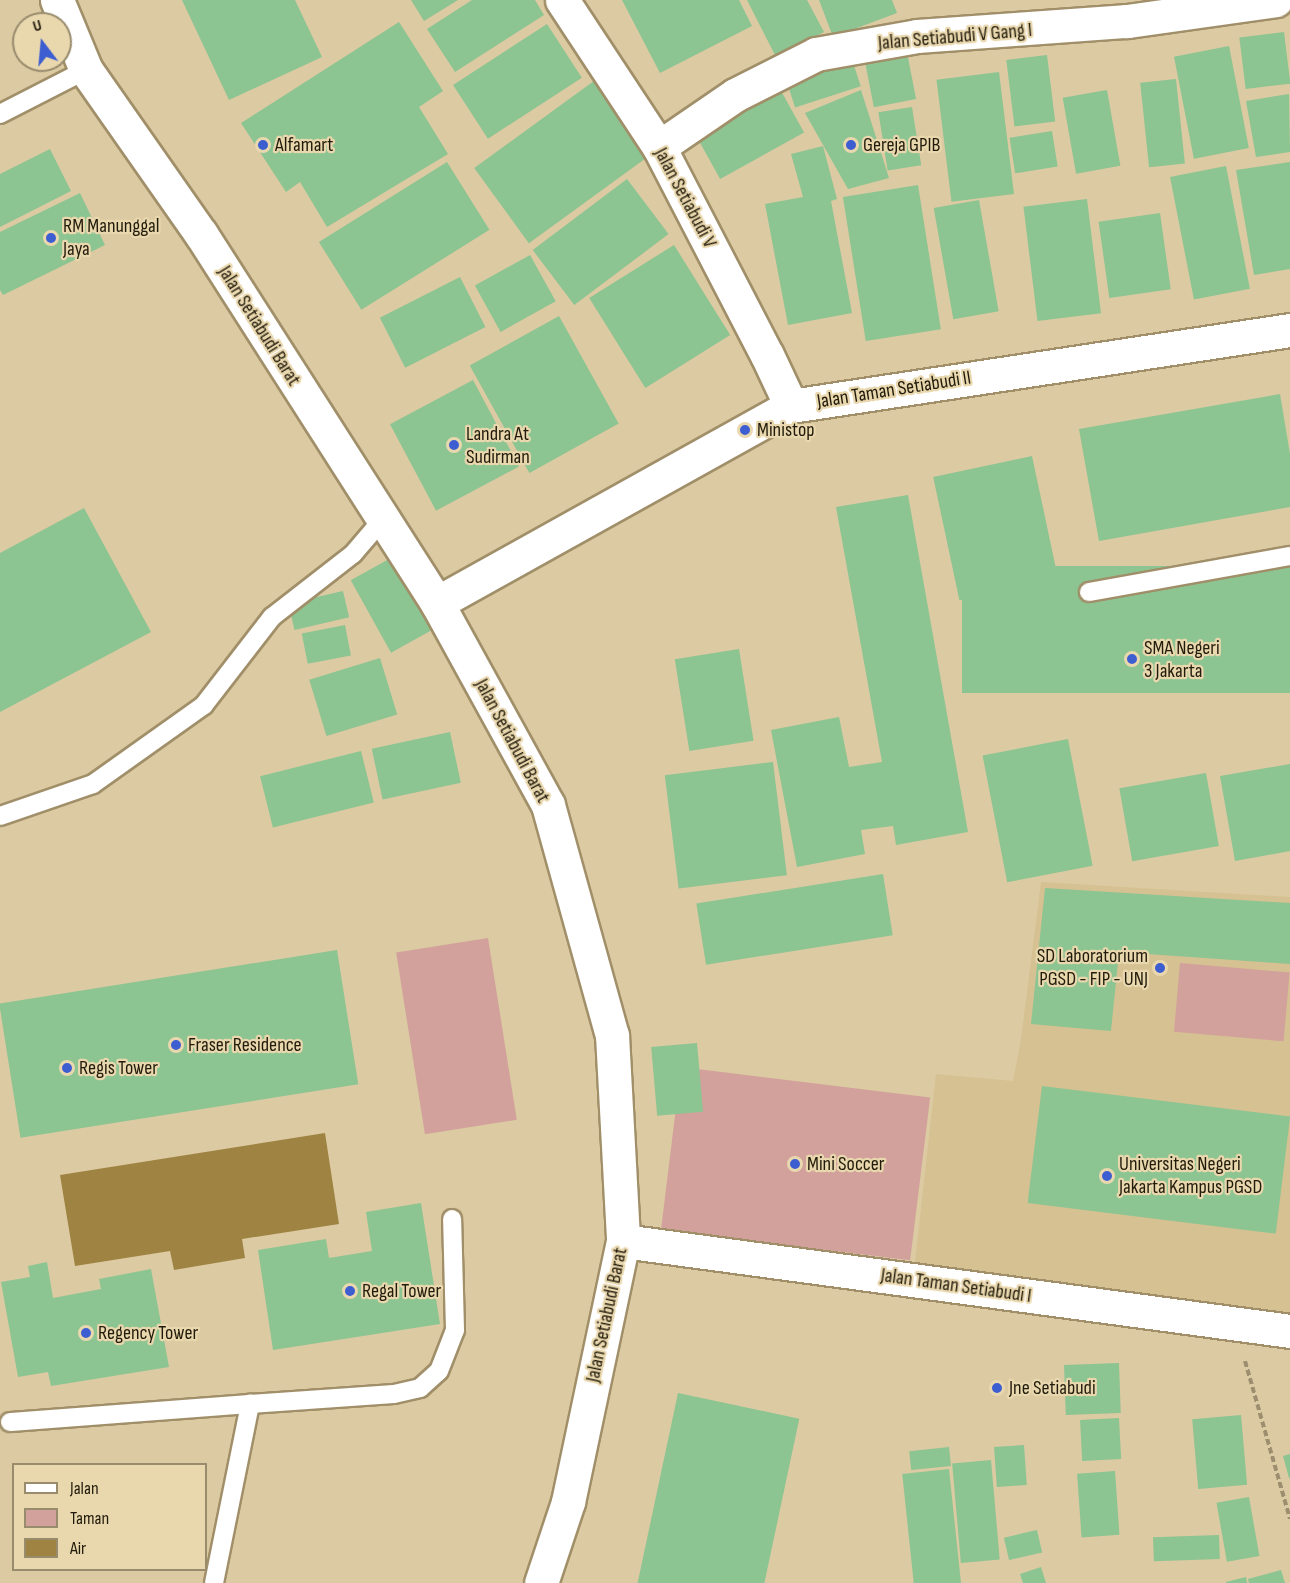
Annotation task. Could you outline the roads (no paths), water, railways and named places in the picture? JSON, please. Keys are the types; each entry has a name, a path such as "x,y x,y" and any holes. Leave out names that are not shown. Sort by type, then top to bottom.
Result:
{"street":[{"name":"Jalan Setiabudi Barat","path":"57,0 86,70 201,234 437,603 548,805 612,1035 623,1241 568,1502 541,1583"},
{"name":"Jalan Setiabudi V","path":"562,0 659,147 791,406"},
{"name":"Jalan Setiabudi V Gang I","path":"659,147 735,95 816,54 916,36 1127,21 1276,0"},
{"name":"Jalan Taman Setiabudi II","path":"437,603 791,406 1290,330"},
{"name":"Jalan Taman Setiabudi I","path":"623,1241 1290,1331"}],"lane":[{"path":"0,114 86,70"},
{"path":"0,816 93,784 204,705 272,617 353,554 382,520"},
{"path":"1089,592 1290,556"},
{"path":"10,1422 394,1394 420,1388 439,1371 455,1330 452,1219"},
{"path":"214,1583 250,1404"}],"water":[{"path":"325,1133 339,1224 242,1239 245,1258 174,1270 170,1251 75,1266 60,1175"}],"place":[{"name":"Alfamart","path":"263,145"},
{"name":"Gereja GPIB","path":"851,145"},
{"name":"RM Manunggal Jaya","path":"51,238"},
{"name":"Ministop","path":"745,430"},
{"name":"Landra At Sudirman","path":"454,445"},
{"name":"SMA Negeri 3 Jakarta","path":"1132,659"},
{"name":"SD Laboratorium PGSD - FIP - UNJ","path":"1160,968"},
{"name":"Fraser Residence","path":"176,1045"},
{"name":"Regis Tower","path":"67,1068"},
{"name":"Mini Soccer","path":"795,1164"},
{"name":"Universitas Negeri Jakarta Kampus PGSD","path":"1107,1176"},
{"name":"Regal Tower","path":"350,1291"},
{"name":"Regency Tower","path":"86,1333"},
{"name":"Jne Setiabudi","path":"997,1388"}]}
